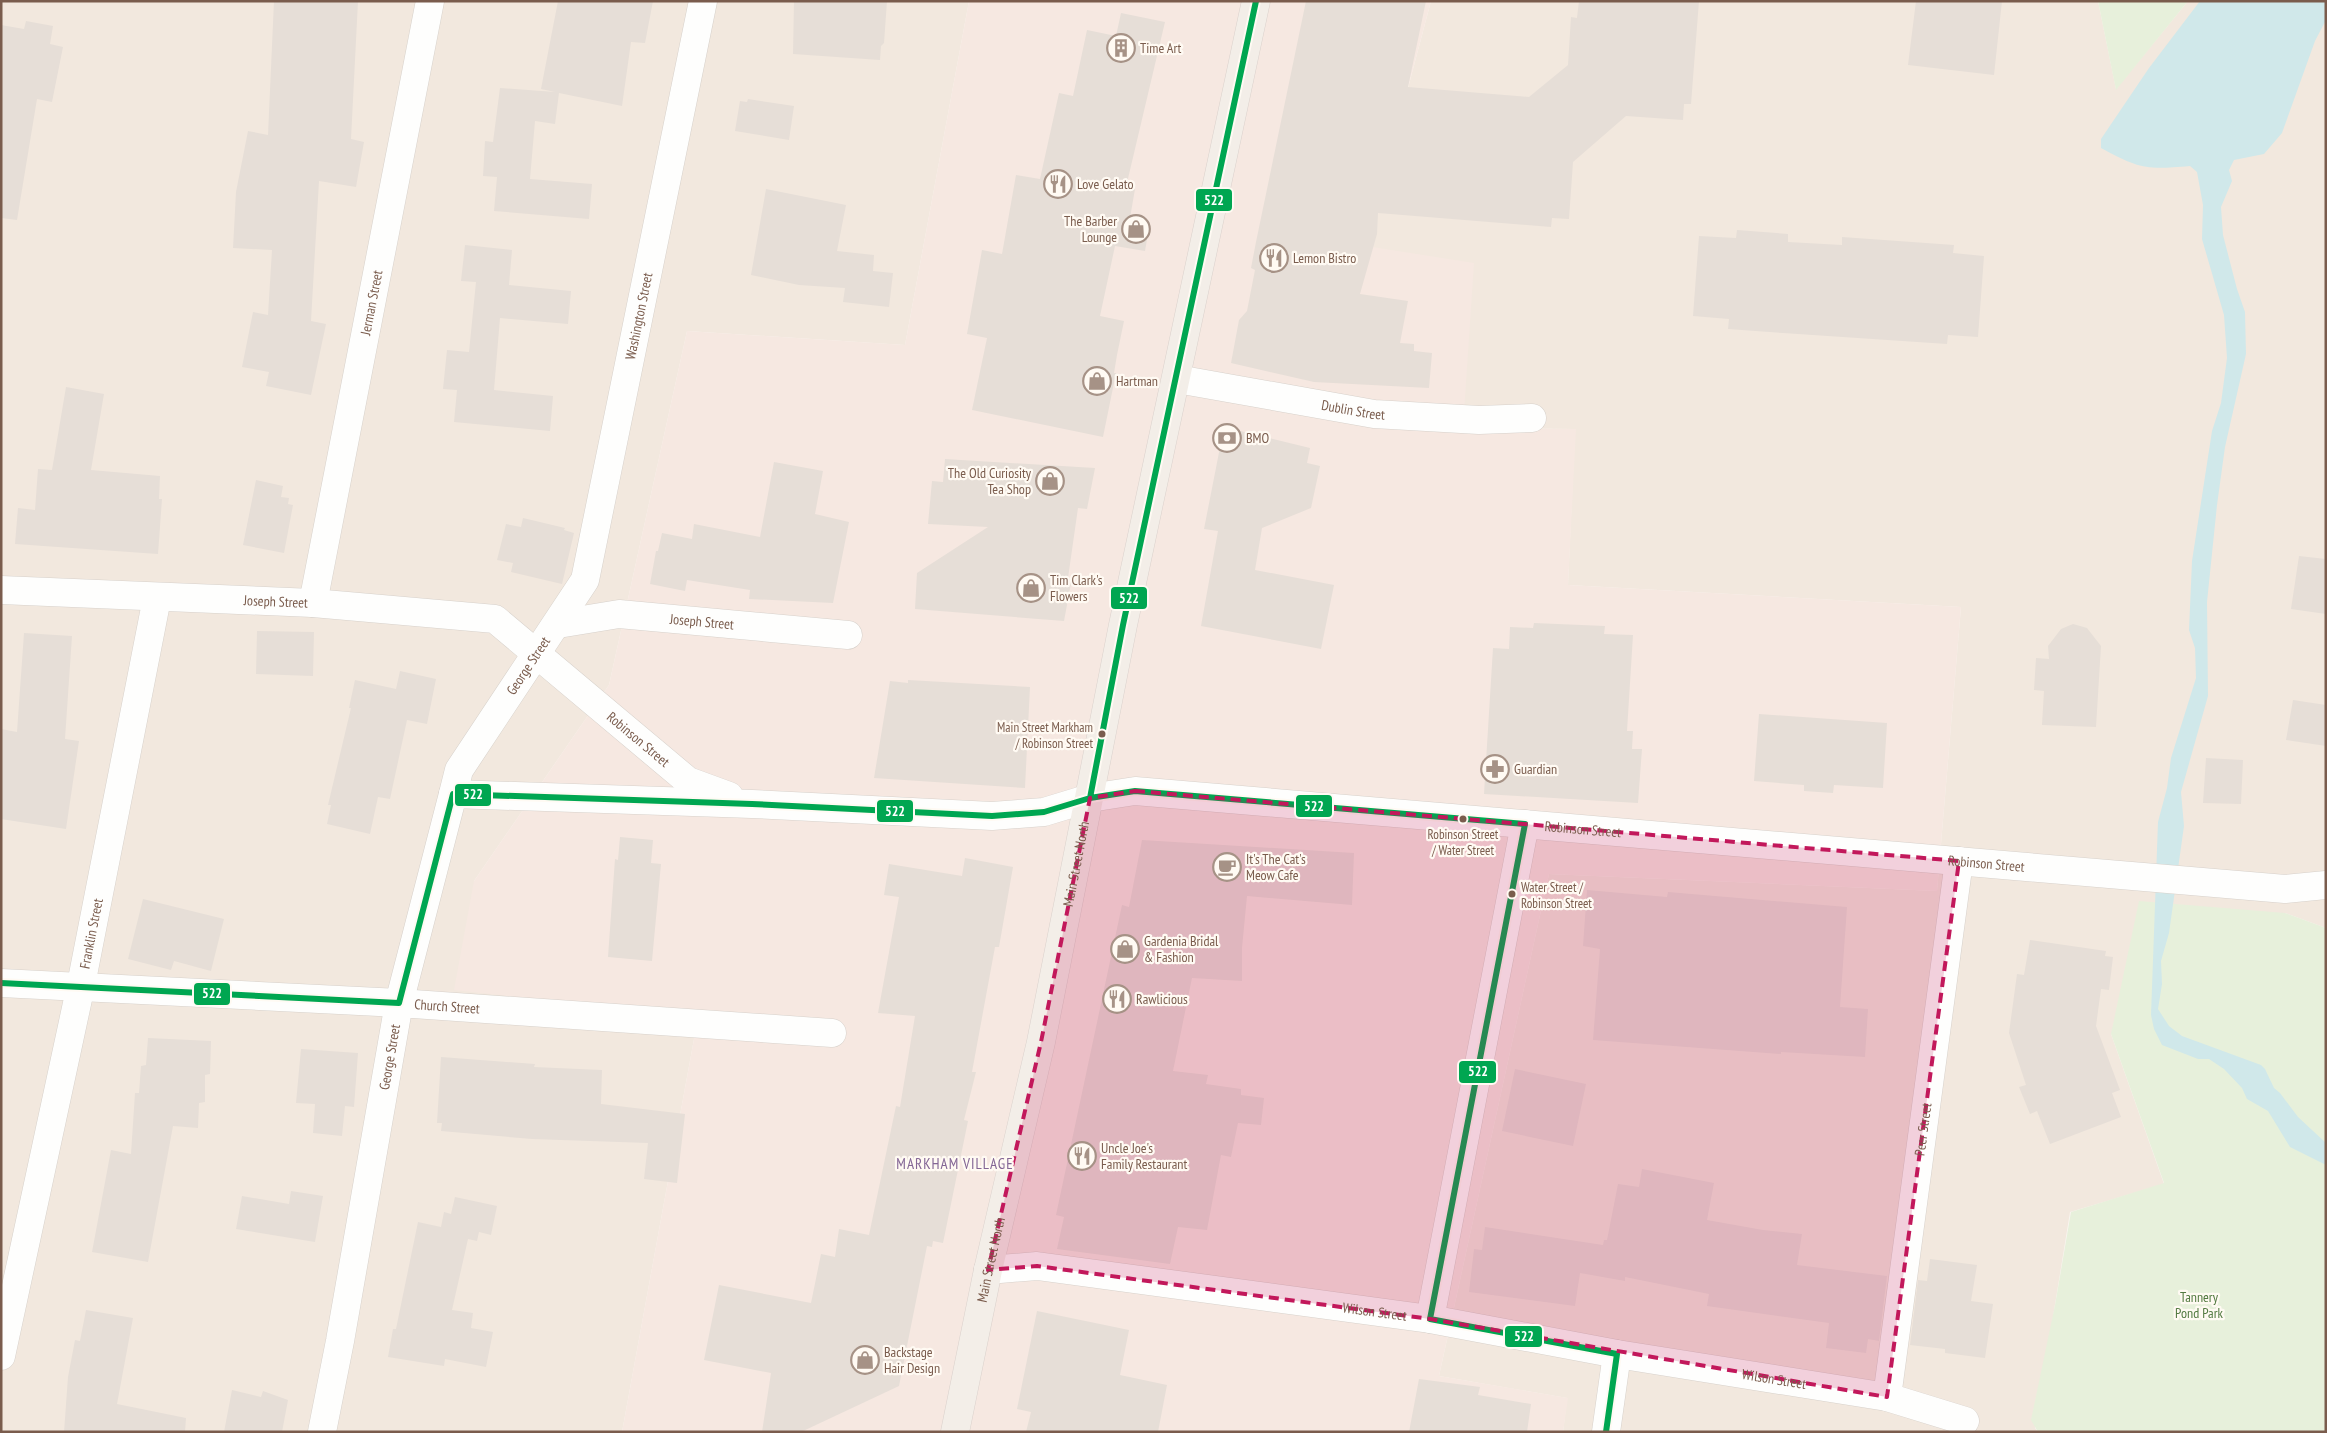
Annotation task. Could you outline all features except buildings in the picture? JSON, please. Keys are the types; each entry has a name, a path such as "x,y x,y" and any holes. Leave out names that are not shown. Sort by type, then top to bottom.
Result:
{"main road":[{"name":"Main Street North","path":"955,1432 988,1270 1041,1042 1123,625 1177,379 1256,1"}],"street":[{"name":"Jerman Street","path":"313,603 430,1"},
{"name":"Washington Street","path":"558,624 585,580 703,1"},
{"name":"Dublin Street","path":"1177,379 1374,414 1479,420 1532,418"},
{"name":"Joseph Street","path":"1,590 313,603 495,619 538,654"},
{"name":"Franklin Street","path":"1,1356 82,986 157,598"},
{"name":"Joseph Street","path":"558,624 619,614 848,635"},
{"name":"George Street","path":"322,1432 342,1332 399,1003 459,770 558,624"},
{"name":"Robinson Street","path":"538,654 688,781 752,804"},
{"name":"Robinson Street","path":"453,794 752,804 992,816 1044,812 1090,798 1135,791 2285,889 2326,885"},
{"path":"1430,1319 1525,824"},
{"name":"Peer Street","path":"1887,1397 1958,860"},
{"name":"Church Street","path":"1,982 399,1003 832,1033"},
{"name":"Wilson Street","path":"988,1270 1037,1266 1430,1319 1617,1354 1887,1397 1965,1421"},
{"path":"1606,1432 1617,1354"}],"highlighted area":[{"path":"1135,791 1959,861 1887,1397 1430,1319 1037,1266 988,1270 1041,1042 1090,798"}],"shaded area":[{"path":"1,1 969,1 905,345 687,331 609,685 474,881 698,1017 622,1432 1,1432"},
{"path":"969,1 1431,1 1366,246 1474,263 1463,428 1576,429 1568,585 1961,607 1937,891 1549,874 1439,1376 1568,1398 1563,1432 622,1432 698,1017 454,990 474,881 609,685 687,331 905,345"},
{"path":"1431,1 2098,1 2116,89 2188,1 2326,1 2326,928 2285,913 2111,1034 2164,1184 2070,1212 2035,1428 2038,1432 1563,1432 1567,1398 1439,1376 1549,874 1937,891 1961,607 1568,585 1575,429 1463,428 1366,247"}],"green space":[{"path":"2098,1 2188,1 2116,90"},
{"name":"Tannery Pond Park","path":"2139,901 2285,913 2326,928 2326,1432 2038,1432 2031,1420 2055,1305 2071,1212 2164,1183 2111,1034"}],"water":[{"path":"2200,1 2326,1 2326,20 2315,41 2282,133 2264,154 2234,160 2229,170 2232,181 2221,207 2223,235 2245,312 2246,354 2225,447 2217,505 2207,602 2208,696 2181,792 2184,826 2169,933 2161,961 2162,984 2158,1009 2169,1026 2182,1036 2261,1065 2265,1069 2274,1088 2298,1117 2326,1143 2326,1165 2290,1147 2268,1111 2247,1099 2242,1088 2224,1069 2209,1059 2198,1059 2162,1045 2154,1029 2151,1015 2158,822 2167,788 2171,758 2196,678 2195,648 2189,630 2192,561 2212,431 2221,403 2227,358 2224,315 2202,239 2203,205 2197,172 2190,166 2153,168 2135,164 2101,148 2101,139 2149,68"}],"transit line":[{"name":"522","path":"1090,798 1123,625 1256,1"},
{"name":"522","path":"1,983 399,1003 453,794 752,804 992,816 1044,812 1090,798 1135,791 1525,824"},
{"name":"522","path":"1430,1319 1525,824"},
{"name":"522","path":"1430,1319 1617,1354"},
{"name":"522","path":"1606,1432 1617,1354"}],"place":[{"name":"Time Art","path":"1121,48"},
{"name":"Love Gelato","path":"1058,184"},
{"name":"The Barber Lounge","path":"1136,229"},
{"name":"Lemon Bistro","path":"1274,258"},
{"name":"Hartman","path":"1097,381"},
{"name":"BMO","path":"1227,438"},
{"name":"The Old Curiosity Tea Shop","path":"1050,481"},
{"name":"Tim Clark's Flowers","path":"1031,588"},
{"name":"Main Street Markham / Robinson Street","path":"1102,734"},
{"name":"Guardian","path":"1495,769"},
{"name":"Robinson Street / Water Street","path":"1463,819"},
{"name":"It's The Cat's Meow Cafe","path":"1227,867"},
{"name":"Water Street / Robinson Street","path":"1512,894"},
{"name":"Gardenia Bridal & Fashion","path":"1125,949"},
{"name":"Rawlicious","path":"1117,999"},
{"name":"Uncle Joe's Family Restaurant","path":"1082,1156"},
{"name":"Backstage Hair Design","path":"865,1360"}],"district":[{"name":"MARKHAM VILLAGE","path":"955,1164"}]}
